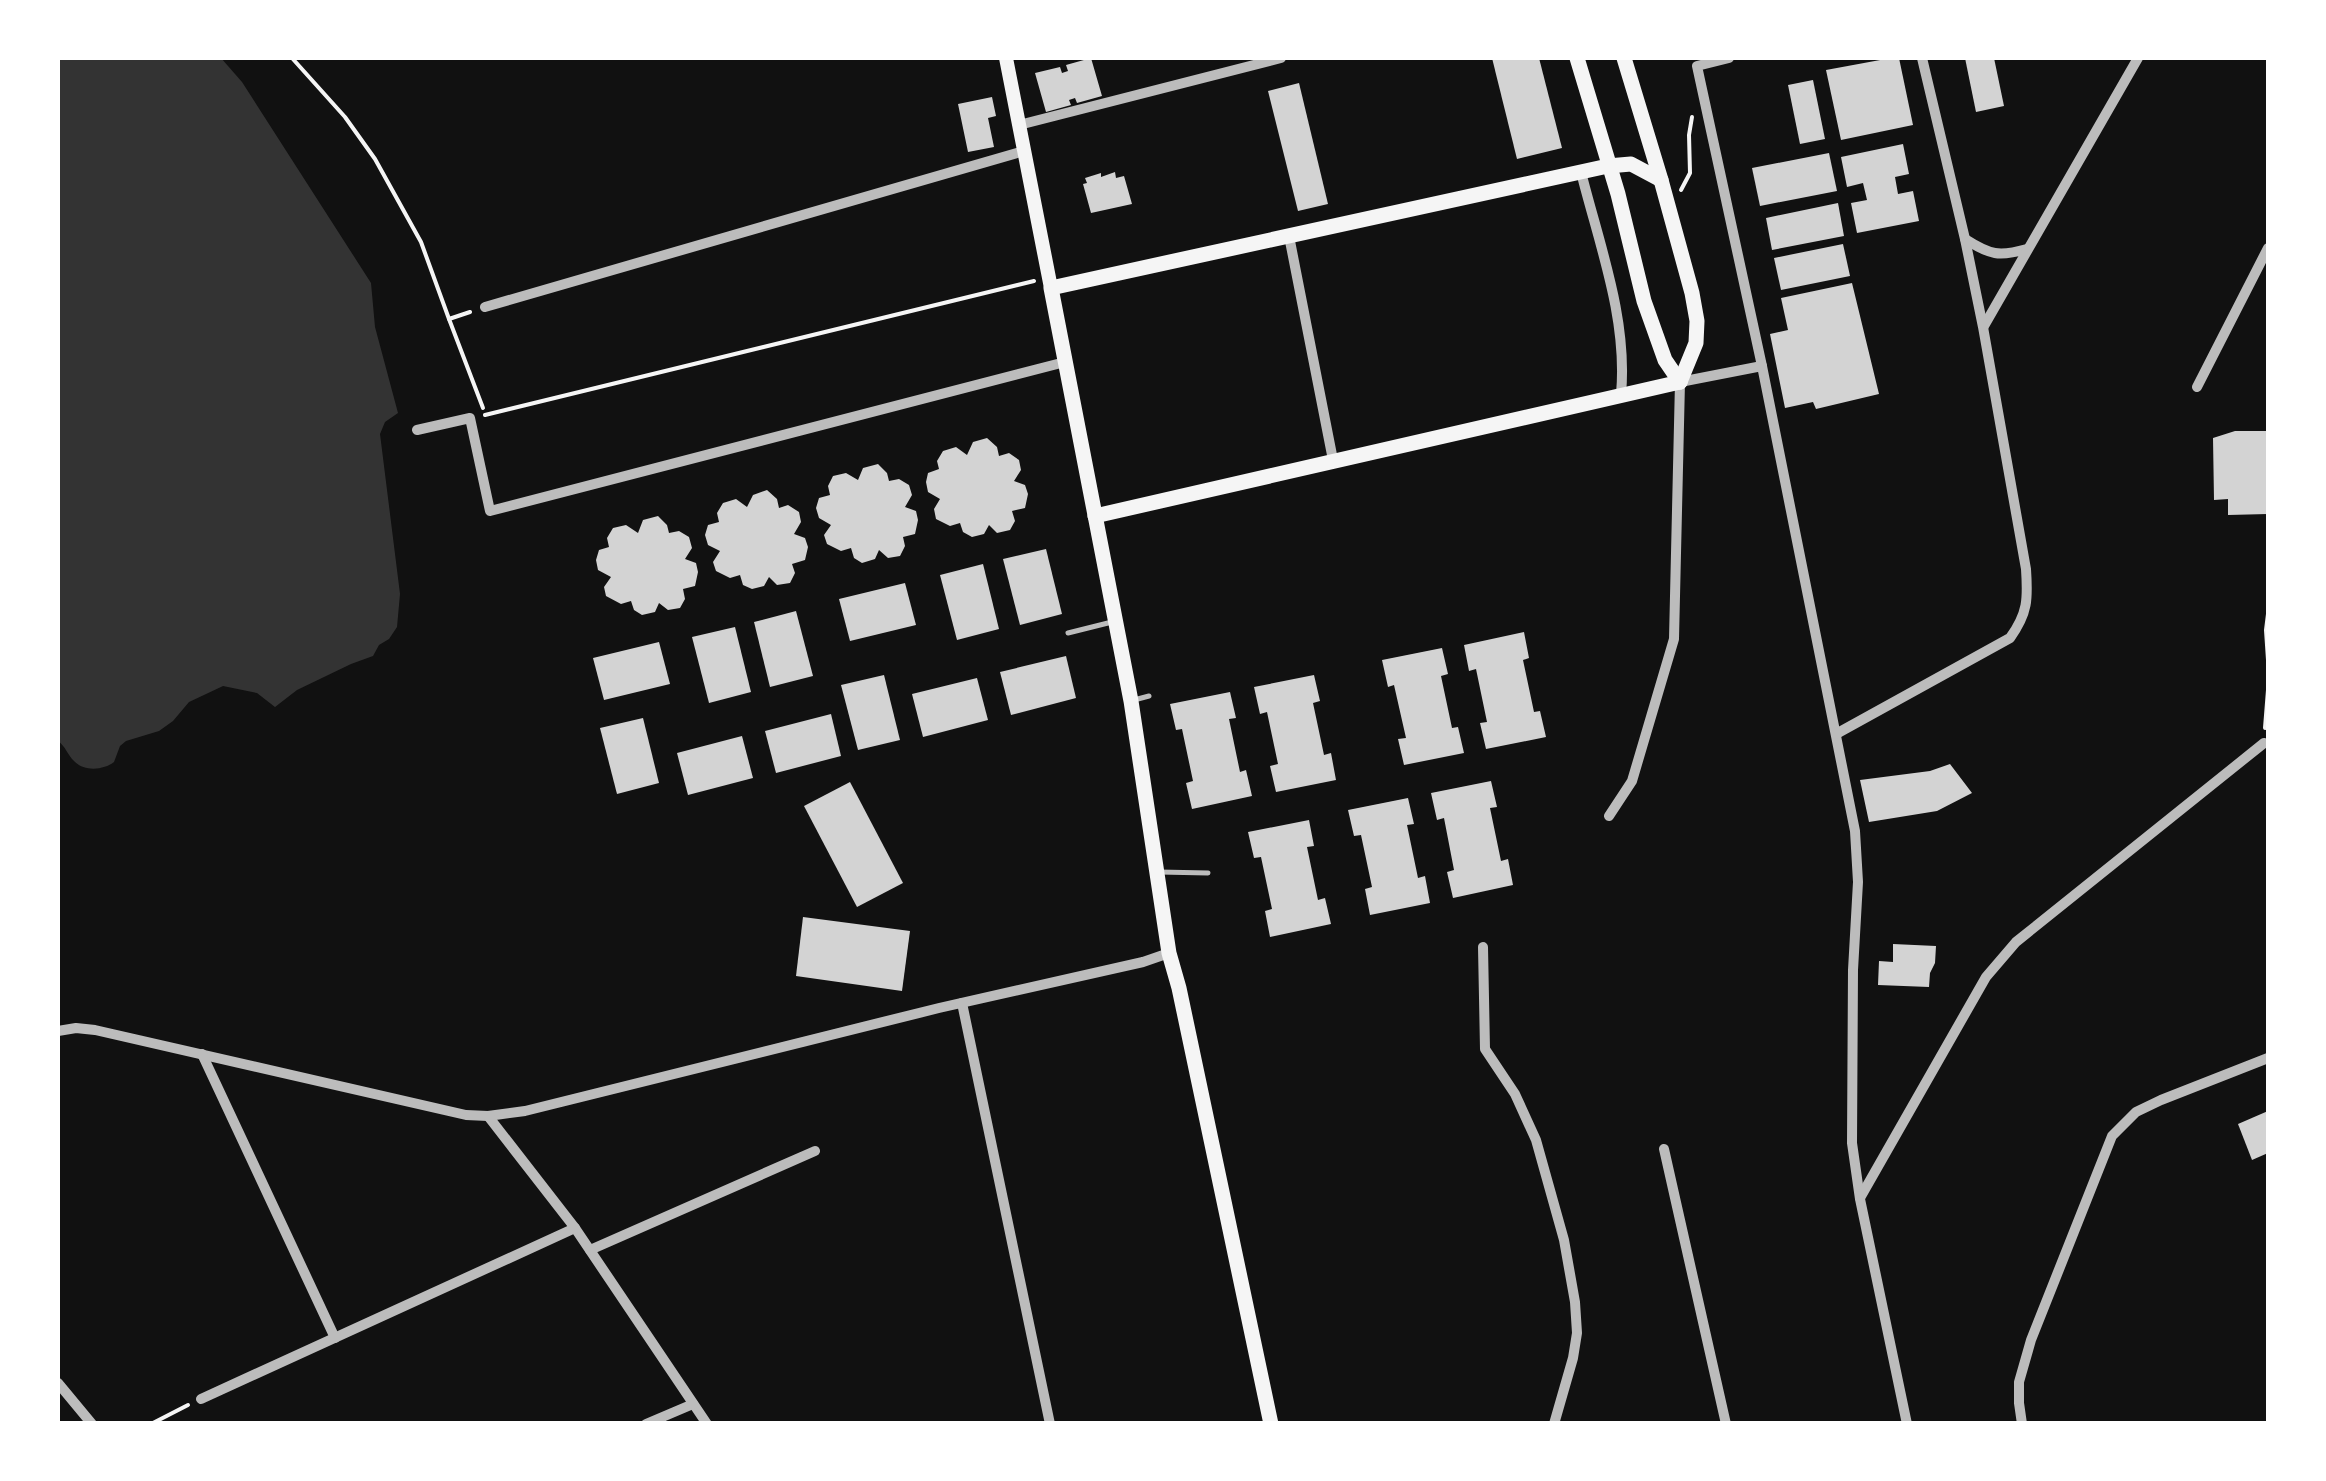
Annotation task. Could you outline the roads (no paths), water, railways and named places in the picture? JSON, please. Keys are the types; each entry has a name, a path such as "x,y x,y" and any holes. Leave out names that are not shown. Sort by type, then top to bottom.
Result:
{"main road":[{"path":"1006,58 1131,700 1168,953 1179,988 1271,1424"},
{"path":"1577,58 1618,194 1644,301 1664,360 1680,382"},
{"path":"1624,58 1662,184 1697,322 1696,344 1680,382"},
{"path":"1050,283 1289,236 1608,166 1631,164 1662,184"},
{"path":"1095,516 1680,382"}],"street":[{"path":"1019,125 1281,58"},
{"path":"1729,58 1697,66 1855,831 1852,1143 1907,1424"},
{"path":"1836,734 2010,638 2024,620 2028,595 1966,239 1922,58"},
{"path":"1983,327 2138,58"},
{"path":"485,307 1024,151"},
{"path":"1581,172 1618,318 1622,343 1621,394"},
{"path":"1289,236 1333,460"},
{"path":"1966,239 1990,254 2028,248"},
{"path":"2197,386 2268,248"},
{"path":"417,430 470,418 490,512 1065,362"},
{"path":"1609,816 1632,780 1674,639 1680,382 1762,366"},
{"path":"1860,1199 1998,960 2264,742"},
{"path":"1483,948 1486,1048 1515,1094 1536,1140 1564,1240 1574,1302 1577,1333 1573,1358 1554,1424"},
{"path":"58,1031 95,1030 466,1115 488,1116 524,1111 1168,953"},
{"path":"962,1003 1050,1424"},
{"path":"202,1054 335,1338"},
{"path":"2022,1424 2020,1382 2031,1340 2112,1136 2136,1112 2148,1106 2268,1058"},
{"path":"488,1116 575,1228 708,1424"},
{"path":"1664,1149 1726,1424"},
{"path":"590,1250 814,1151"},
{"path":"201,1399 575,1228"},
{"path":"58,1382 92,1424"},
{"path":"646,1424 693,1404"}],"lane":[{"path":"1068,633 1115,621"},
{"path":"1131,700 1149,696"},
{"path":"1156,872 1208,873"}]}
